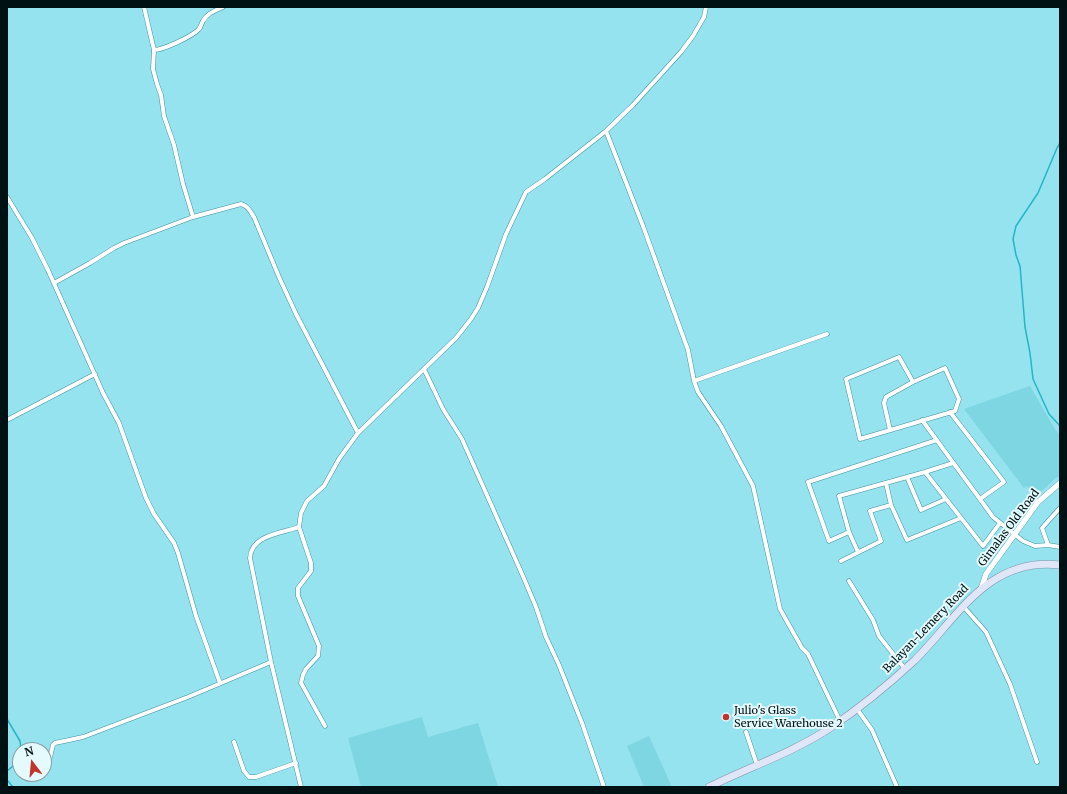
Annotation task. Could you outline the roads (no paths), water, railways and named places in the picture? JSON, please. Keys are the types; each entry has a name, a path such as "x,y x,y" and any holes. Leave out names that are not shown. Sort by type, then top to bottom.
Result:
{"main road":[{"name":"Balayan-Lemery Road","path":"709,787 806,742 857,709 905,669 928,646 963,606 981,589 997,577 1013,570 1036,565 1060,565"}],"street":[{"path":"144,7 154,50 153,69 162,95 164,116 174,145 183,184 193,217"},
{"path":"154,50 166,48 200,29 208,14 223,7"},
{"path":"326,726 301,683 306,668 318,656 319,646 298,596 298,588 311,571 311,563 299,527 301,513 308,501 324,486 339,459 358,433 456,338 471,319 478,308 506,234 526,192 606,132 633,105 681,52 693,36 704,17 706,7"},
{"path":"606,132 643,226 688,350 694,381 698,392 721,426 753,486 780,609 802,648 808,654 840,721"},
{"path":"7,197 32,238 119,423 146,498 154,514 174,543 196,616 220,683"},
{"path":"54,283 114,248 193,217 241,204 245,205 250,210 296,314 358,433"},
{"path":"694,381 827,334"},
{"path":"890,430 884,403 886,397 913,382 945,368 959,399 955,411 860,439 846,380 899,357 913,382"},
{"path":"424,369 442,409 462,439 528,588 546,637 582,723 604,787"},
{"path":"7,420 95,374"},
{"path":"950,412 1004,482 980,499"},
{"path":"922,420 993,517 1015,534 1035,546 1048,545 1060,547"},
{"path":"848,532 829,541 808,482 937,440"},
{"path":"858,552 848,532 839,496 953,463"},
{"path":"925,472 983,546 1000,523"},
{"path":"908,477 921,510 946,499"},
{"path":"886,483 891,505 907,540 961,518"},
{"name":"Gimalas Old Road","path":"981,589 986,574 1038,502 1060,483"},
{"path":"841,561 881,541 870,511 891,505"},
{"path":"1048,545 1042,528 1060,508"},
{"path":"299,527 267,536 253,546 250,552 250,558 271,662 301,787"},
{"path":"849,581 873,620 879,636 905,669"},
{"path":"963,606 986,632 1010,684 1037,762"},
{"path":"52,749 55,743 83,737 188,697 271,662"},
{"path":"857,709 872,730 897,787"},
{"path":"746,732 756,765"},
{"path":"234,742 244,771 249,776 256,777 296,763"}],"waterway":[{"path":"1060,143 1038,193 1016,226 1013,239 1020,266 1025,327 1033,379 1049,414 1060,426"},
{"path":"7,719 20,742"},
{"path":"7,771 12,767"},
{"path":"7,780 13,787"}],"place":[{"name":"Julio's Glass Service Warehouse 2","path":"726,717"}]}
